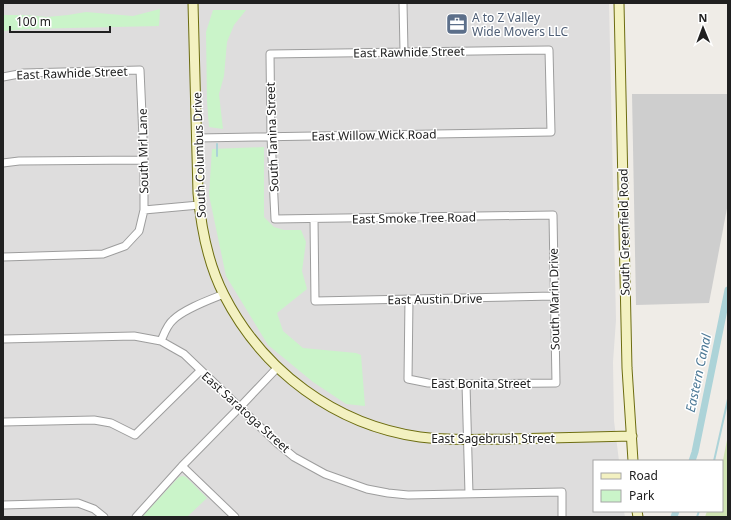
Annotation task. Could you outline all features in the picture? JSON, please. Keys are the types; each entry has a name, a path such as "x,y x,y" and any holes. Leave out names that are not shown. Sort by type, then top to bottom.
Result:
{"street":[{"name":"South Columbus Drive","path":"193,3 199,205 201,223 210,257 224,294 240,323 277,368"},
{"path":"403,3 404,51"},
{"name":"South Greenfield Road","path":"619,3 627,368 633,460"},
{"name":"East Rawhide Street","path":"270,54 549,50 551,132"},
{"name":"South Tanina Street","path":"270,54 271,136 275,219"},
{"name":"East Rawhide Street","path":"3,77 24,73 140,70"},
{"name":"South Mrl Lane","path":"3,257 103,254 125,246 139,231 144,210 144,160 140,70"},
{"name":"East Willow Wick Road","path":"197,138 551,132"},
{"path":"3,163 19,161 144,160"},
{"path":"144,210 199,205"},
{"name":"East Smoke Tree Road","path":"275,219 553,215"},
{"name":"South Marin Drive","path":"553,215 556,383"},
{"name":"East Austin Drive","path":"314,219 315,301 554,296"},
{"path":"161,341 167,328 176,317 224,294"},
{"name":"East Bonita Street","path":"409,299 408,380 428,383 466,384 556,383"},
{"name":"East Saratoga Street","path":"3,339 134,336 161,341 184,354 200,371 277,443 294,456 325,474 367,489 408,495 562,492 562,517"},
{"path":"136,517 182,466 277,368"},
{"name":"East Sagebrush Street","path":"277,368 309,393 340,412 385,429 419,437 468,439 632,436"},
{"path":"3,422 94,420 111,424 135,435 200,371"},
{"path":"466,384 469,494"},
{"path":"182,466 235,517"},
{"path":"3,505 78,503 94,509 104,517"}],"shaded area":[{"path":"3,3 609,3 616,320 613,362 614,421 619,460 593,460 593,512 624,512 625,517 3,517"},
{"path":"632,94 728,94 728,203 709,303 636,305"}],"green space":[{"path":"160,9 159,26 27,29 3,31 3,15 47,17 86,12 133,16"},
{"path":"213,10 246,10 234,25 227,42 224,76 219,94 223,129 209,127 206,32"},
{"path":"264,147 264,217 274,227 284,230 301,230 306,242 302,271 307,289 277,313 283,331 303,348 356,353 361,355 365,406 346,404 313,382 268,345 226,276 209,195 212,149"},
{"path":"728,435 728,517 705,517 707,512 723,512 723,460"},
{"path":"179,477 186,477 207,498 187,517 142,517"}],"waterway":[{"path":"217,144 217,156"},
{"name":"Eastern Canal","path":"692,460 728,290"},
{"path":"714,460 728,399"},
{"name":"Eastern Canal","path":"674,517 676,512"},
{"path":"697,517 699,512"}],"place":[{"name":"A to Z Valley Wide Movers LLC","path":"457,24"}]}
